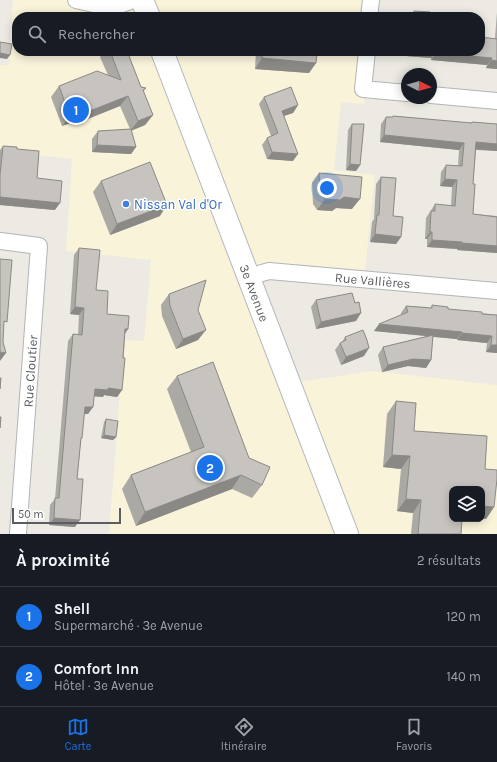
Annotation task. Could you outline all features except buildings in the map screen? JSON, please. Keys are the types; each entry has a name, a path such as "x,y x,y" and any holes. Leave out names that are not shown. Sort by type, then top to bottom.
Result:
{"main road":[{"path":"142,0 147,12"},
{"name":"3e Avenue","path":"164,56 347,534"}],"street":[{"path":"76,0 111,8 133,0"},
{"path":"370,12 371,0"},
{"path":"366,56 364,89 401,92"},
{"path":"437,96 497,101"},
{"name":"Rue Cloutier","path":"0,241 38,246 18,534"},
{"name":"Rue Vallières","path":"248,277 269,272 497,291"}],"shaded area":[{"path":"13,0 373,0 372,12 12,12"},
{"path":"12,16 12,56 368,56 364,104 341,102 334,170 375,175 364,280 299,264 260,273 299,382 372,371 497,385 497,534 109,534 124,340 144,341 151,260 66,251 72,159 0,151 0,65 9,65"}],"place":[{"name":"Shell","path":"76,110"},
{"name":"Nissan Val d'Or","path":"126,204"},
{"name":"Comfort Inn","path":"210,468"}]}
